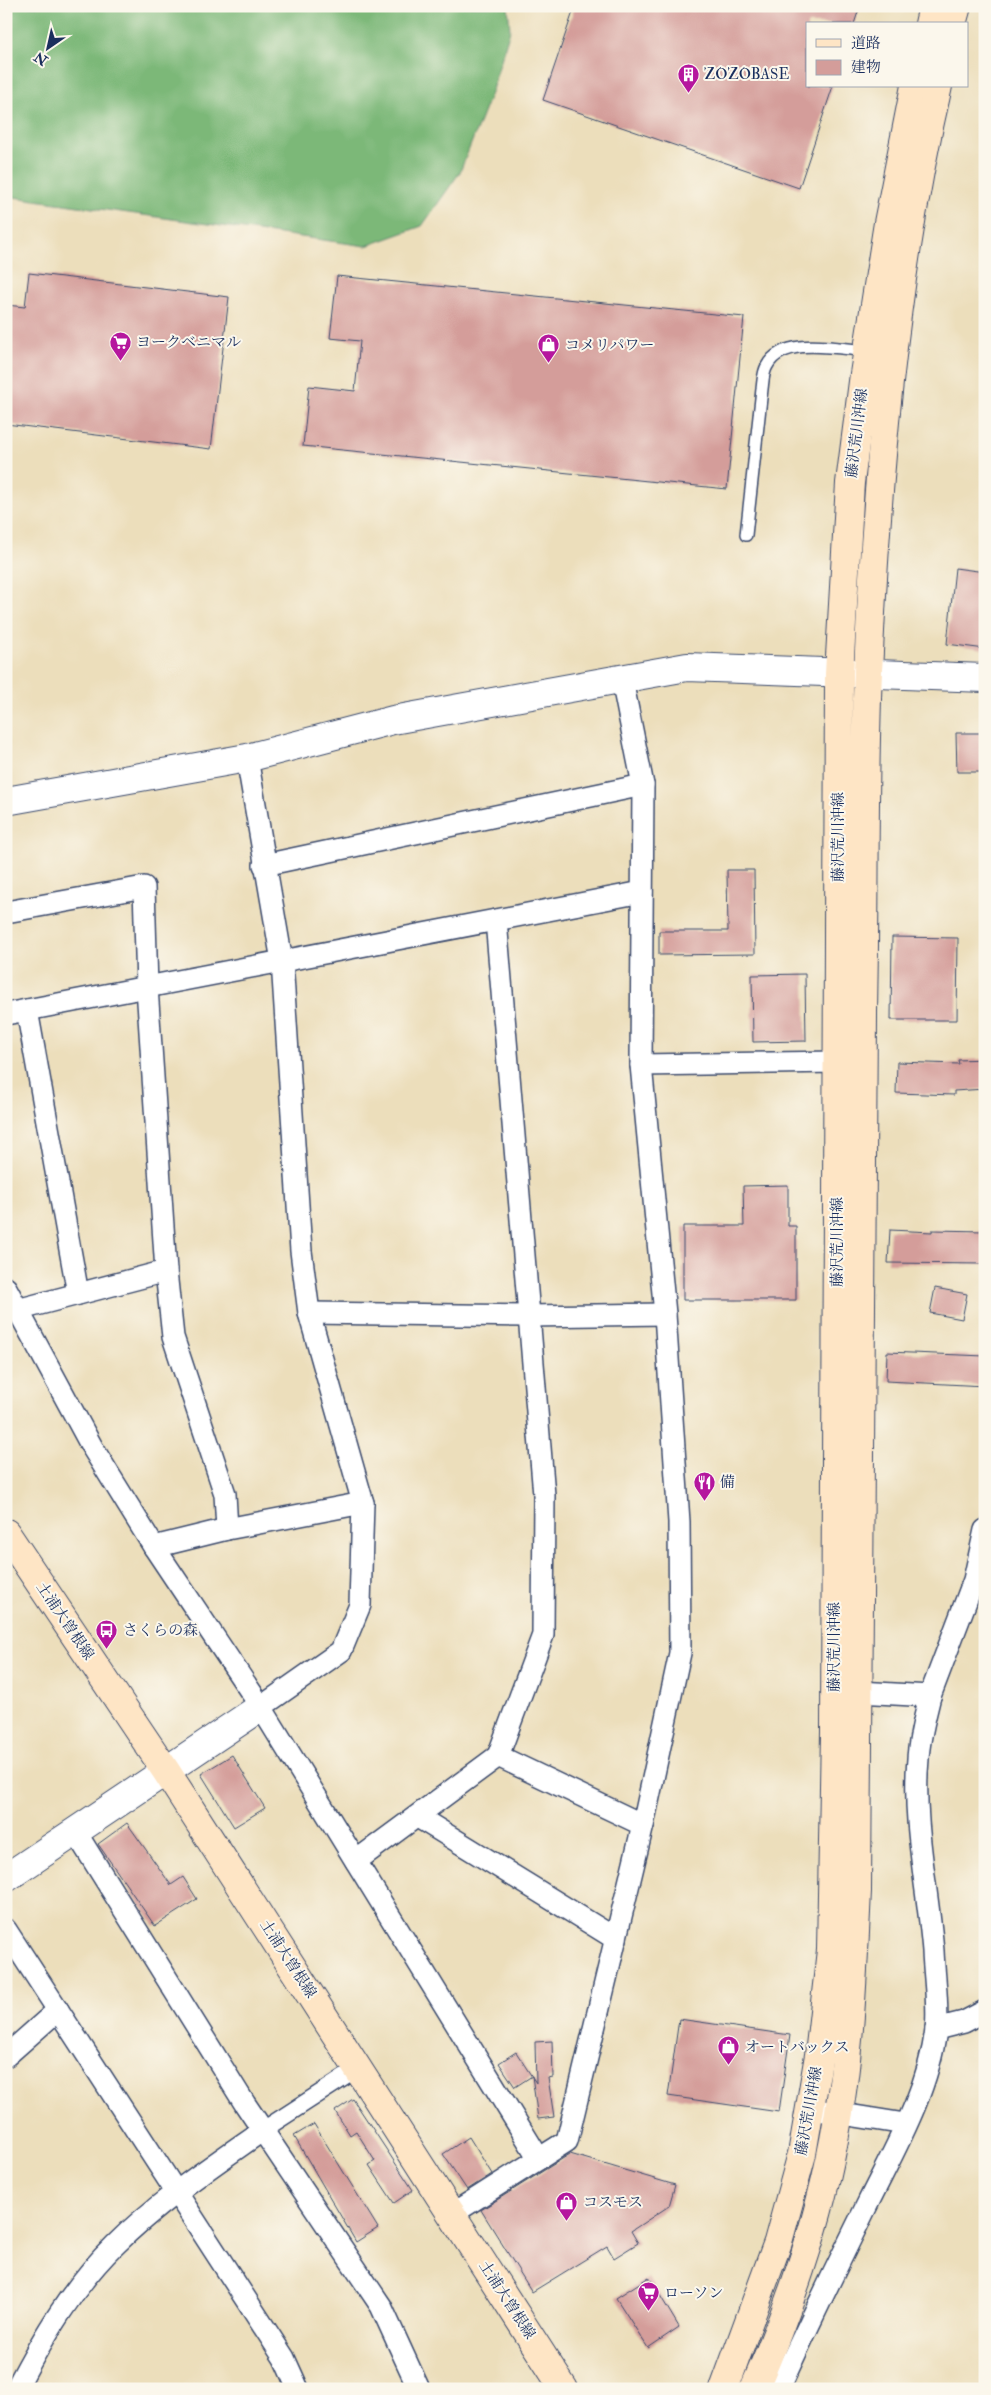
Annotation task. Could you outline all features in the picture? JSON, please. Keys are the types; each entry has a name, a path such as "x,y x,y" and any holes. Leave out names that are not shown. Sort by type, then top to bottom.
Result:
{"main road":[{"path":"929,22 933,6"},
{"path":"953,22 957,6"},
{"name":"藤沢荒川沖線","path":"724,2389 778,2242 802,2154 820,2054 831,1950 834,1732 839,674 850,483 868,351 890,213 915,88"},
{"name":"藤沢荒川沖線","path":"754,2389 786,2315 801,2271 834,2142 853,1981 857,1891 862,1110 868,674 882,453 892,358 912,216 938,88"},
{"name":"土浦大曽根線","path":"6,1533 166,1771 564,2389"}],"street":[{"path":"6,801 247,758 393,720 687,667 985,678"},
{"path":"452,2214 538,2157 566,2141 643,1825 680,1653 679,1522 665,1314 641,1065 643,785 622,680"},
{"path":"6,1878 341,1651 360,1605 363,1503 309,1314 301,1251 282,961 264,866 247,758"},
{"path":"264,866 643,785"},
{"path":"6,912 144,888 147,987 166,1271 173,1337 225,1494 227,1530"},
{"path":"6,1014 642,892"},
{"path":"356,1861 498,1756 543,1635 544,1495 496,920"},
{"path":"27,1010 78,1294"},
{"path":"641,1065 838,1062"},
{"path":"17,1310 166,1271"},
{"path":"6,1288 92,1447 154,1547 261,1707 538,2157"},
{"path":"309,1314 528,1316 665,1314"},
{"path":"154,1547 227,1530 363,1503"},
{"path":"779,2389 821,2297 905,2124 929,2063 936,2029 931,1932 918,1808 917,1760 930,1696 974,1580 985,1530"},
{"path":"858,1692 930,1696"},
{"path":"498,1756 643,1825"},
{"path":"418,1817 616,1939"},
{"path":"75,1831 263,2130 381,2306 419,2389"},
{"path":"6,1930 284,2358 289,2384"},
{"path":"6,2056 58,2010"},
{"path":"936,2029 964,2022 985,2011"},
{"path":"16,2389 38,2346 70,2298 115,2245 177,2191 263,2130 348,2074"},
{"path":"811,2109 905,2124"}],"lane":[{"path":"746,535 766,366 780,352 801,346 868,351"}],"green space":[{"path":"6,6 508,6 510,30 491,93 460,172 422,226 366,246 6,196"}],"building":[{"name":"ZOZOBASE","path":"575,6 860,6 855,22 806,22 806,88 832,88 799,188 543,100"},
{"name":"ヨークベニマル","path":"29,273 229,297 211,449 6,424 6,305 25,307"},
{"name":"コメリパワー","path":"337,276 744,317 727,489 303,446 309,386 355,391 360,341 330,338"},
{"path":"955,568 985,572 985,649 947,644"},
{"path":"956,733 985,733 985,772 957,772"},
{"path":"727,870 754,870 755,954 659,955 659,931 728,931"},
{"path":"892,937 958,938 957,1020 891,1020"},
{"path":"805,974 806,1041 753,1042 752,975"},
{"path":"985,1059 985,1089 954,1091 954,1095 896,1093 897,1062 959,1064 958,1060"},
{"path":"788,1185 788,1226 796,1226 796,1300 683,1300 683,1226 744,1226 743,1186"},
{"path":"890,1230 932,1232 932,1230 985,1231 985,1264 888,1263"},
{"path":"935,1288 967,1294 962,1319 930,1313"},
{"path":"887,1352 985,1356 985,1386 886,1381"},
{"path":"232,1755 265,1808 234,1827 201,1774"},
{"path":"127,1823 171,1885 183,1877 197,1899 155,1926 98,1844"},
{"name":"オートバックス","path":"679,2019 790,2035 779,2112 668,2096"},
{"path":"552,2041 553,2077 548,2078 554,2117 538,2119 532,2077 536,2083 535,2042"},
{"path":"516,2052 532,2076 515,2087 499,2063"},
{"path":"353,2099 413,2190 394,2203 369,2165 375,2161 356,2131 350,2135 335,2111"},
{"path":"314,2124 378,2228 356,2242 294,2136"},
{"path":"469,2137 492,2174 467,2190 443,2154"},
{"name":"コスモス","path":"570,2154 675,2185 669,2206 631,2231 638,2243 614,2258 607,2246 532,2292 481,2210"},
{"name":"ローソン","path":"649,2277 679,2327 648,2348 616,2298"}],"place":[{"name":"ZOZOBASE","path":"688,93"},
{"name":"ヨークベニマル","path":"120,361"},
{"name":"コメリパワー","path":"549,364"},
{"name":"備","path":"704,1501"},
{"name":"さくらの森","path":"107,1649"},
{"name":"オートバックス","path":"729,2066"},
{"name":"コスモス","path":"567,2221"},
{"name":"ローソン","path":"648,2312"}]}
